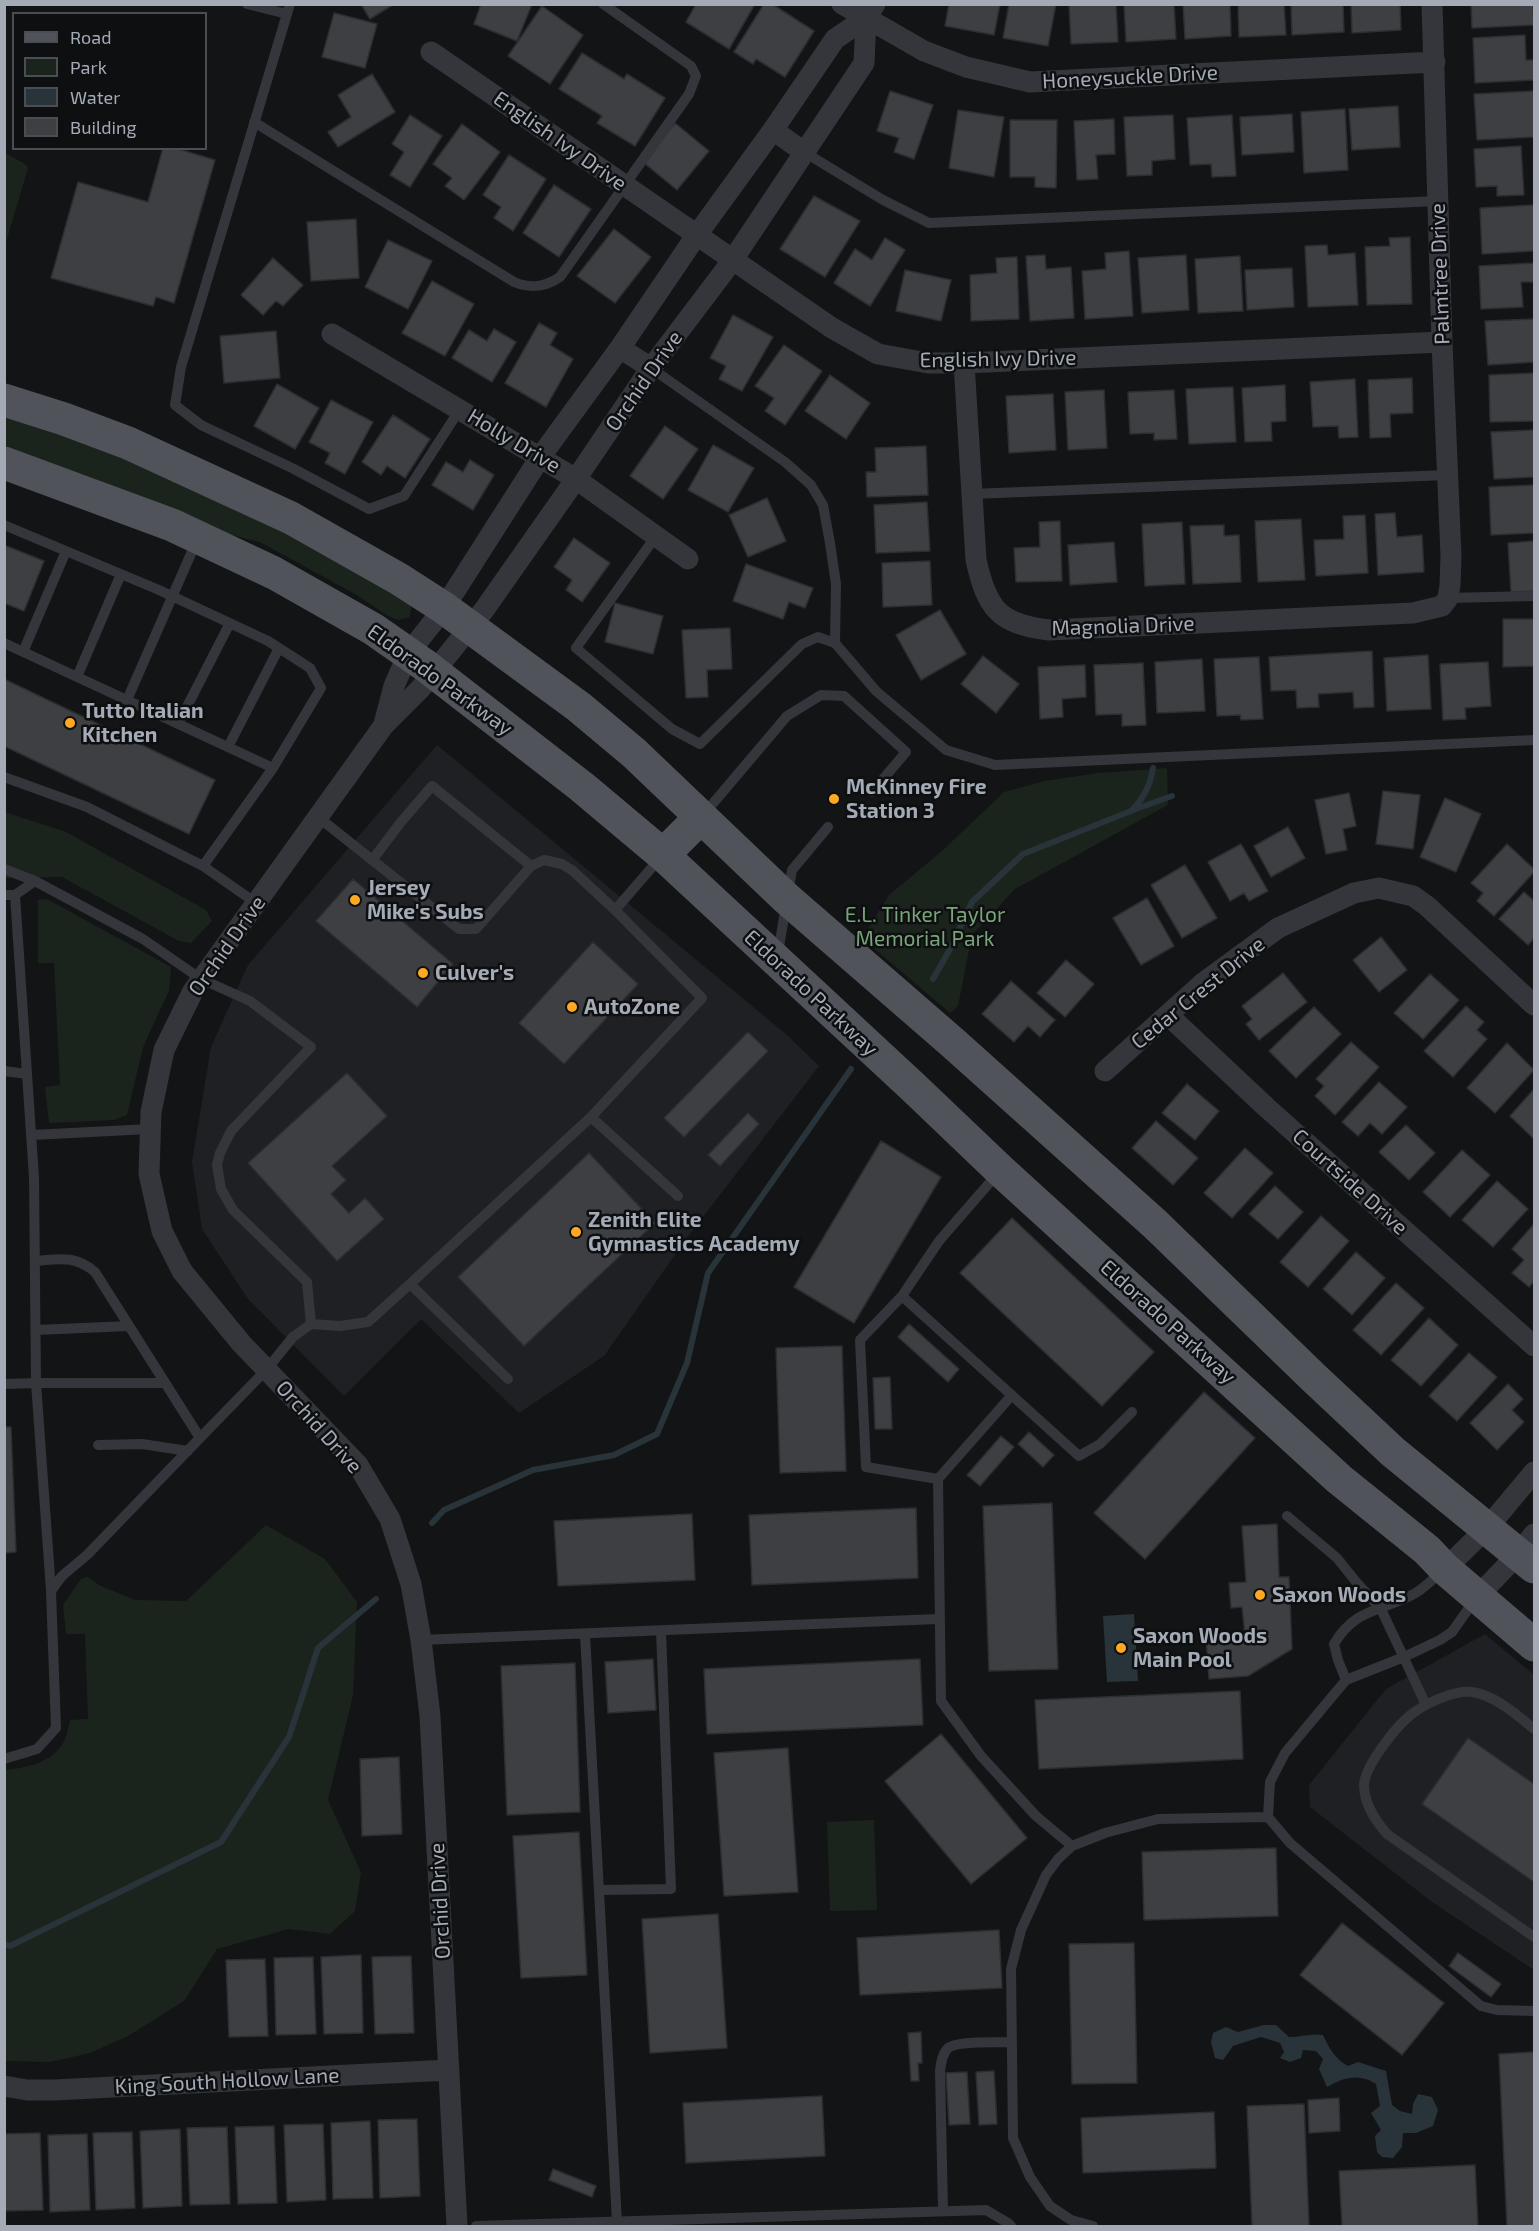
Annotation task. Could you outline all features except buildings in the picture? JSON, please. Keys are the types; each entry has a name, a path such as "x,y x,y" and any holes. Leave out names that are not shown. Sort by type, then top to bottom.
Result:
{"main road":[{"path":"4,400 95,430 291,518 399,579 444,608 579,706 634,753 786,898 1155,1224 1393,1452 1488,1527 1530,1551"},
{"name":"Eldorado Parkway","path":"4,464 162,521 274,573 373,629 435,672 582,787 663,855 1000,1170 1339,1479 1427,1550 1445,1569 1534,1645"},
{"path":"663,855 701,817"}],"street":[{"name":"Honeysuckle Drive","path":"842,4 870,11 924,51 966,67 1030,82 1435,62"},
{"name":"Palmtree Drive","path":"1432,4 1450,543 1448,598"},
{"name":"Orchid Drive","path":"384,725 394,686 408,654 444,608 541,456 620,348 835,39 870,11"},
{"name":"Orchid Drive","path":"457,2226 429,1716 421,1640 411,1584 390,1519 358,1465 212,1310 182,1271 162,1231 149,1174 151,1112 164,1050 201,979 384,725 416,695 471,626 576,479 651,368 732,261 864,63 870,11"},
{"name":"English Ivy Drive","path":"431,52 732,261 832,328 878,354 928,363 963,363 1442,342"},
{"path":"773,130 804,152"},
{"name":"Holly Drive","path":"332,334 541,456 688,559"},
{"path":"620,348 651,368"},
{"name":"Magnolia Drive","path":"963,363 976,560 982,586 994,609 1009,622 1049,630 1413,613 1442,606 1448,598"},
{"name":"Cedar Crest Drive","path":"1105,1071 1203,983 1278,928 1354,893 1379,888 1413,896 1427,906 1534,1005"},
{"name":"Courtside Drive","path":"1168,1015 1266,1107 1534,1346"},
{"path":"1445,1569 1488,1527 1534,1472"},
{"path":"1478,1596 1530,1551"},
{"name":"King South Hollow Lane","path":"4,2086 27,2090 54,2090 449,2070"}],"lane":[{"path":"247,4 289,10 181,367 175,405 201,425 369,508 404,496 460,409"},
{"path":"255,122 523,285 544,286 560,277 689,94 696,76 691,66 603,4"},
{"path":"804,152 883,200 929,223 1438,201"},
{"path":"651,368 785,462 811,485 822,505 830,543 836,584 835,643"},
{"path":"972,494 1448,475"},
{"path":"4,525 230,623 279,648 310,668 321,688 273,768 203,866"},
{"path":"656,536 576,648 672,729 700,744 802,644 818,637 835,643 876,691 946,750 995,765 1534,740"},
{"path":"127,700 199,537"},
{"path":"23,651 66,551"},
{"path":"77,677 121,574"},
{"path":"1448,598 1534,596"},
{"path":"178,724 230,623"},
{"path":"4,643 273,768"},
{"path":"228,747 279,648"},
{"path":"701,817 787,717 821,695 843,696 906,752 872,792"},
{"path":"4,777 87,807 203,866 256,903"},
{"path":"372,859 432,786 531,866"},
{"path":"51,1591 62,1576 87,1555 267,1369 293,1337 311,1324 340,1326 368,1322 591,1117 702,998 615,909 562,864 544,860 531,866 476,929 459,929 318,817"},
{"path":"777,962 792,870 828,827"},
{"path":"615,909 663,855"},
{"path":"4,869 35,881 143,939 201,979 250,1000 311,1047 231,1131 217,1165 221,1189 233,1210 307,1282 311,1324"},
{"path":"4,1759 37,1749 56,1728 51,1591 36,1383 32,1135 10,895 35,881"},
{"path":"4,1071 27,1074"},
{"path":"591,1117 678,1196"},
{"path":"32,1135 150,1129"},
{"path":"938,1479 866,1467 860,1340 902,1296 939,1241 1000,1170"},
{"path":"35,1261 73,1259 84,1263 95,1272 200,1438"},
{"path":"410,1284 508,1378"},
{"path":"902,1296 1079,1456 1100,1444 1132,1412"},
{"path":"36,1330 129,1326"},
{"path":"4,1384 165,1383"},
{"path":"1012,1395 938,1479 938,1619 941,1701 981,1756 1036,1816 1072,1846"},
{"path":"98,1445 142,1444 188,1451"},
{"path":"1287,1516 1337,1558 1357,1583 1382,1608 1426,1705"},
{"path":"1346,1680 1334,1644 1343,1629 1357,1617 1414,1594 1445,1569"},
{"path":"1478,1596 1452,1632 1440,1640 1346,1680 1286,1753 1270,1782 1268,1816 1290,1843 1481,2006 1497,2010 1534,2011"},
{"path":"421,1640 938,1619"},
{"path":"599,1890 671,1889 661,1631"},
{"path":"585,1634 616,2222"},
{"path":"1534,1729 1494,1700 1470,1692 1456,1694 1414,1712 1389,1738 1370,1766 1364,1786 1371,1812 1387,1834 1534,1937"},
{"path":"1093,2226 1071,2220 1050,2206 1029,2177 1013,2138 1011,1969 1021,1930 1046,1875 1072,1846 1105,1833 1158,1819 1268,1816"},
{"path":"943,2211 940,2071 945,2052 950,2046 959,2044 1011,2042"},
{"path":"476,2226 986,2210 1011,2226"}],"shaded area":[{"path":"437,745 787,1035 819,1066 686,1239 604,1356 519,1413 421,1319 344,1396 248,1299 202,1229 192,1162 211,1047 248,965"},
{"path":"1485,1634 1534,1675 1534,1970 1432,1902 1310,1807 1309,1785 1386,1689"}],"green space":[{"path":"5,153 28,168 5,246"},
{"path":"5,412 186,478 404,595 411,607 410,617 398,620 388,616 355,594 260,542 219,532 88,476 5,449"},
{"name":"E.L. Tinker Taylor Memorial Park","path":"1167,768 1168,805 1015,889 972,935 958,1006 950,1013 862,938 889,895 942,851 1004,792 1045,781 1098,773"},
{"path":"5,812 66,832 206,910 212,921 191,943 179,941 62,877 5,878"},
{"path":"47,899 171,967 169,991 143,1047 127,1115 114,1120 49,1123 45,1087 60,1085 54,963 38,963 38,900"},
{"path":"266,1525 325,1559 357,1602 353,1695 328,1800 361,1872 355,1911 330,1934 289,1929 217,1949 184,2001 128,2036 90,2053 50,2062 5,2061 5,1770 29,1766 45,1760 63,1743 70,1720 88,1719 85,1634 66,1634 63,1605 81,1579 87,1577 101,1586 135,1600 186,1601"},
{"path":"874,1820 877,1910 830,1911 827,1822"}],"water":[{"name":"Saxon Woods Main Pool","path":"1134,1614 1138,1681 1107,1682 1103,1616"},
{"path":"1264,2025 1276,2025 1289,2037 1323,2035 1333,2053 1348,2066 1358,2062 1386,2071 1392,2105 1400,2111 1412,2114 1413,2104 1418,2094 1432,2097 1438,2110 1433,2126 1416,2133 1403,2133 1402,2147 1393,2158 1382,2157 1377,2152 1375,2136 1381,2130 1371,2113 1380,2106 1376,2084 1358,2077 1339,2081 1327,2087 1319,2069 1323,2059 1316,2051 1303,2050 1301,2058 1290,2062 1280,2058 1284,2052 1280,2043 1261,2037 1233,2046 1223,2060 1215,2058 1211,2042 1213,2033 1226,2027 1238,2032"}],"waterway":[{"path":"933,979 972,902 1023,854 1131,811 1146,791 1153,768"},
{"path":"1133,810 1172,796"},
{"path":"432,1523 444,1510 533,1470 614,1455 657,1434 687,1363 708,1273 851,1069"},
{"path":"4,1944 10,1946 221,1842 289,1737 318,1648 376,1599"}],"place":[{"name":"Tutto Italian Kitchen","path":"70,723"},
{"name":"McKinney Fire Station 3","path":"834,799"},
{"name":"Jersey Mike's Subs","path":"355,900"},
{"name":"Culver's","path":"423,973"},
{"name":"AutoZone","path":"572,1007"},
{"name":"Zenith Elite Gymnastics Academy","path":"576,1232"},
{"name":"Saxon Woods","path":"1260,1595"},
{"name":"Saxon Woods Main Pool","path":"1121,1648"}]}
